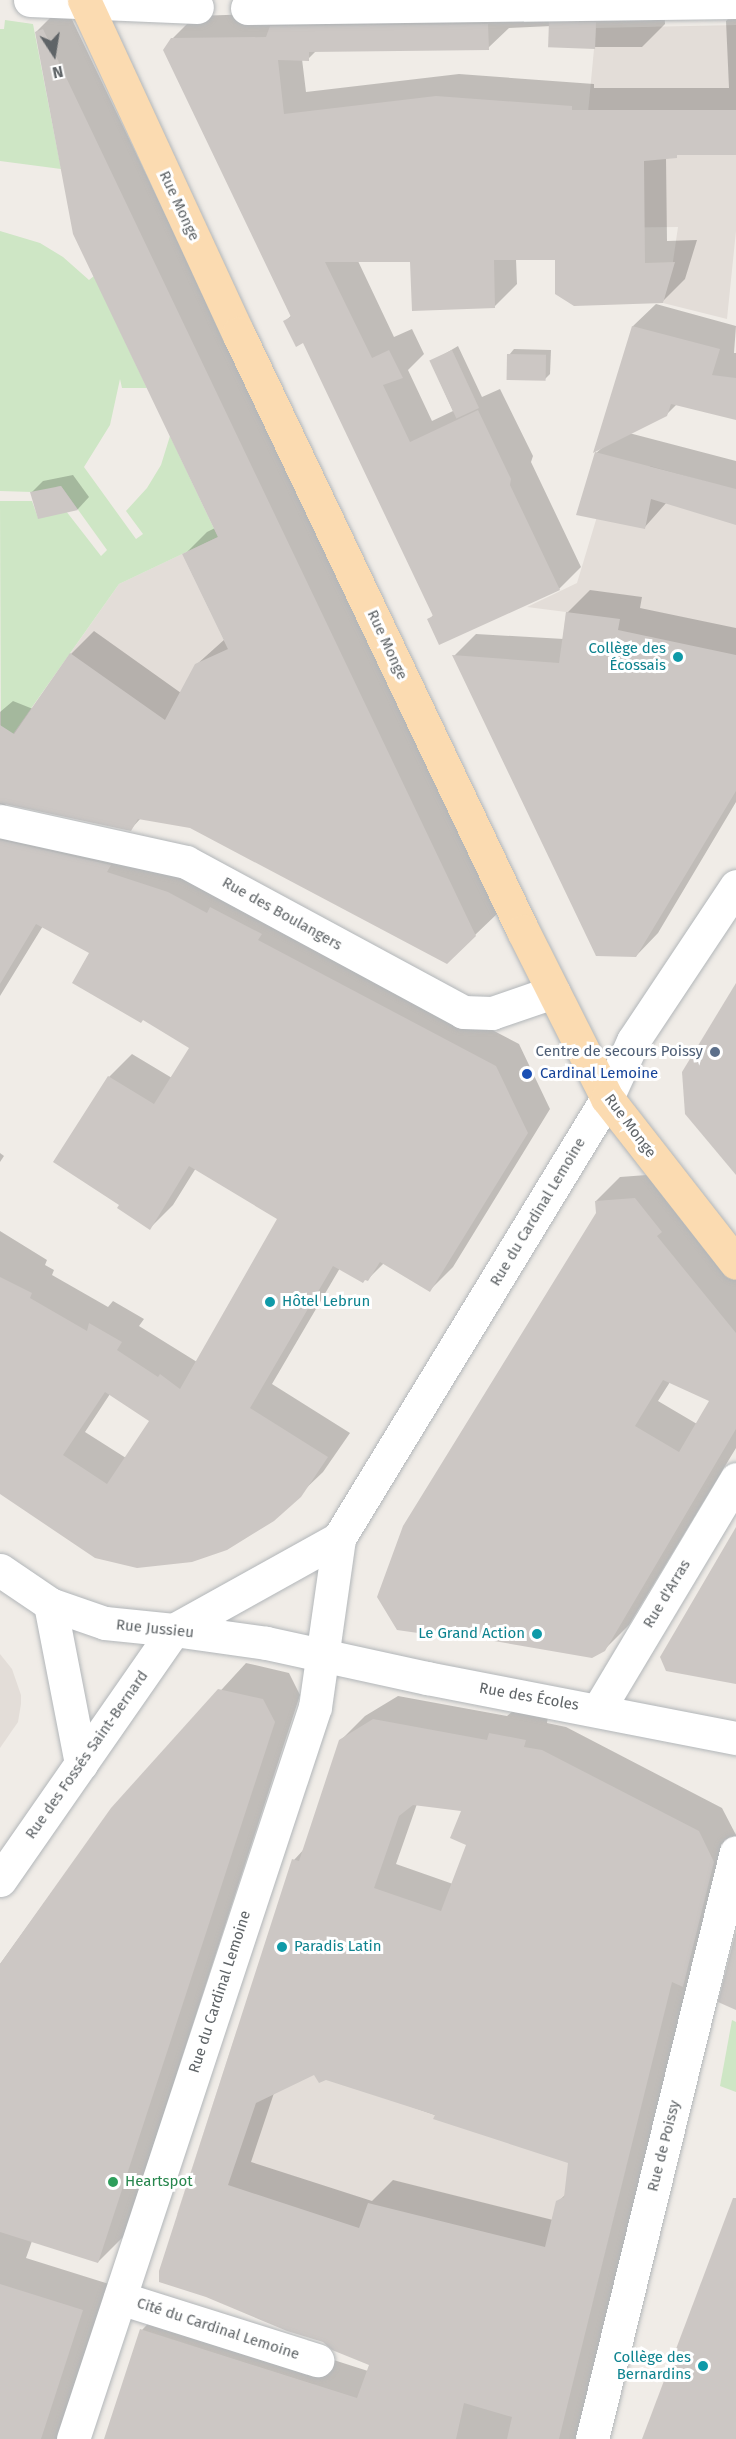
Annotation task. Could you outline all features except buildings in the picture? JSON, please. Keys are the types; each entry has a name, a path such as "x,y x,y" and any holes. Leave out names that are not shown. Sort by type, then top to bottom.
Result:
{"main road":[{"name":"Rue Monge","path":"85,1 243,344 553,992 607,1098 736,1263"}],"street":[{"path":"30,0 197,7"},
{"path":"247,8 736,2"},
{"name":"Rue des Boulangers","path":"0,821 186,862 463,1012 492,1013 553,992"},
{"name":"Rue du Cardinal Lemoine","path":"74,2439 315,1707 339,1538 607,1098 633,1041 733,898"},
{"name":"Rue d'Arras","path":"598,1710 736,1479"},
{"name":"Rue du Cardinal Lemoine","path":"174,1630 339,1538"},
{"name":"Rue Jussieu","path":"0,1570 50,1604 105,1623 174,1630 322,1654"},
{"path":"50,1604 81,1764"},
{"name":"Rue des Fossés Saint-Bernard","path":"0,1880 174,1630"},
{"name":"Rue des Écoles","path":"322,1654 427,1678 736,1738"},
{"name":"Rue de Poissy","path":"592,2439 736,1852"},
{"name":"Cité du Cardinal Lemoine","path":"120,2298 317,2360"}],"shaded area":[{"path":"736,25 736,231 727,319 663,303 672,268 678,227 577,228 596,28"},
{"path":"650,466 736,490 736,682 561,653 566,612 527,607 577,583 602,500 644,496"},
{"path":"182,554 246,686 191,740 0,753 119,584"},
{"path":"0,1654 12,1669 21,1695 21,1704 18,1722 0,1748"},
{"path":"237,2030 288,2065 314,2075 628,2158 592,2304 421,2262 411,2290 177,2214"}],"green space":[{"path":"5,20 33,24 61,169 0,161 0,29 4,29"},
{"path":"0,231 40,243 63,257 89,280 94,276 147,388 122,388 120,379 110,425 84,467 136,539 143,534 126,511 147,488 161,465 170,436 218,537 119,584 1,751 0,501 32,501 38,518 66,511 101,556 107,550 61,486 56,487 60,503 32,492 0,491"},
{"path":"732,2020 736,2022 736,2092 720,2086"}],"place":[{"name":"Collège des Écossais","path":"678,657"},
{"name":"Centre de secours Poissy","path":"715,1052"},
{"name":"Cardinal Lemoine","path":"527,1074"},
{"name":"Hôtel Lebrun","path":"270,1302"},
{"name":"Le Grand Action","path":"537,1634"},
{"name":"Paradis Latin","path":"282,1947"},
{"name":"Heartspot","path":"113,2182"},
{"name":"Collège des Bernardins","path":"703,2366"}]}
